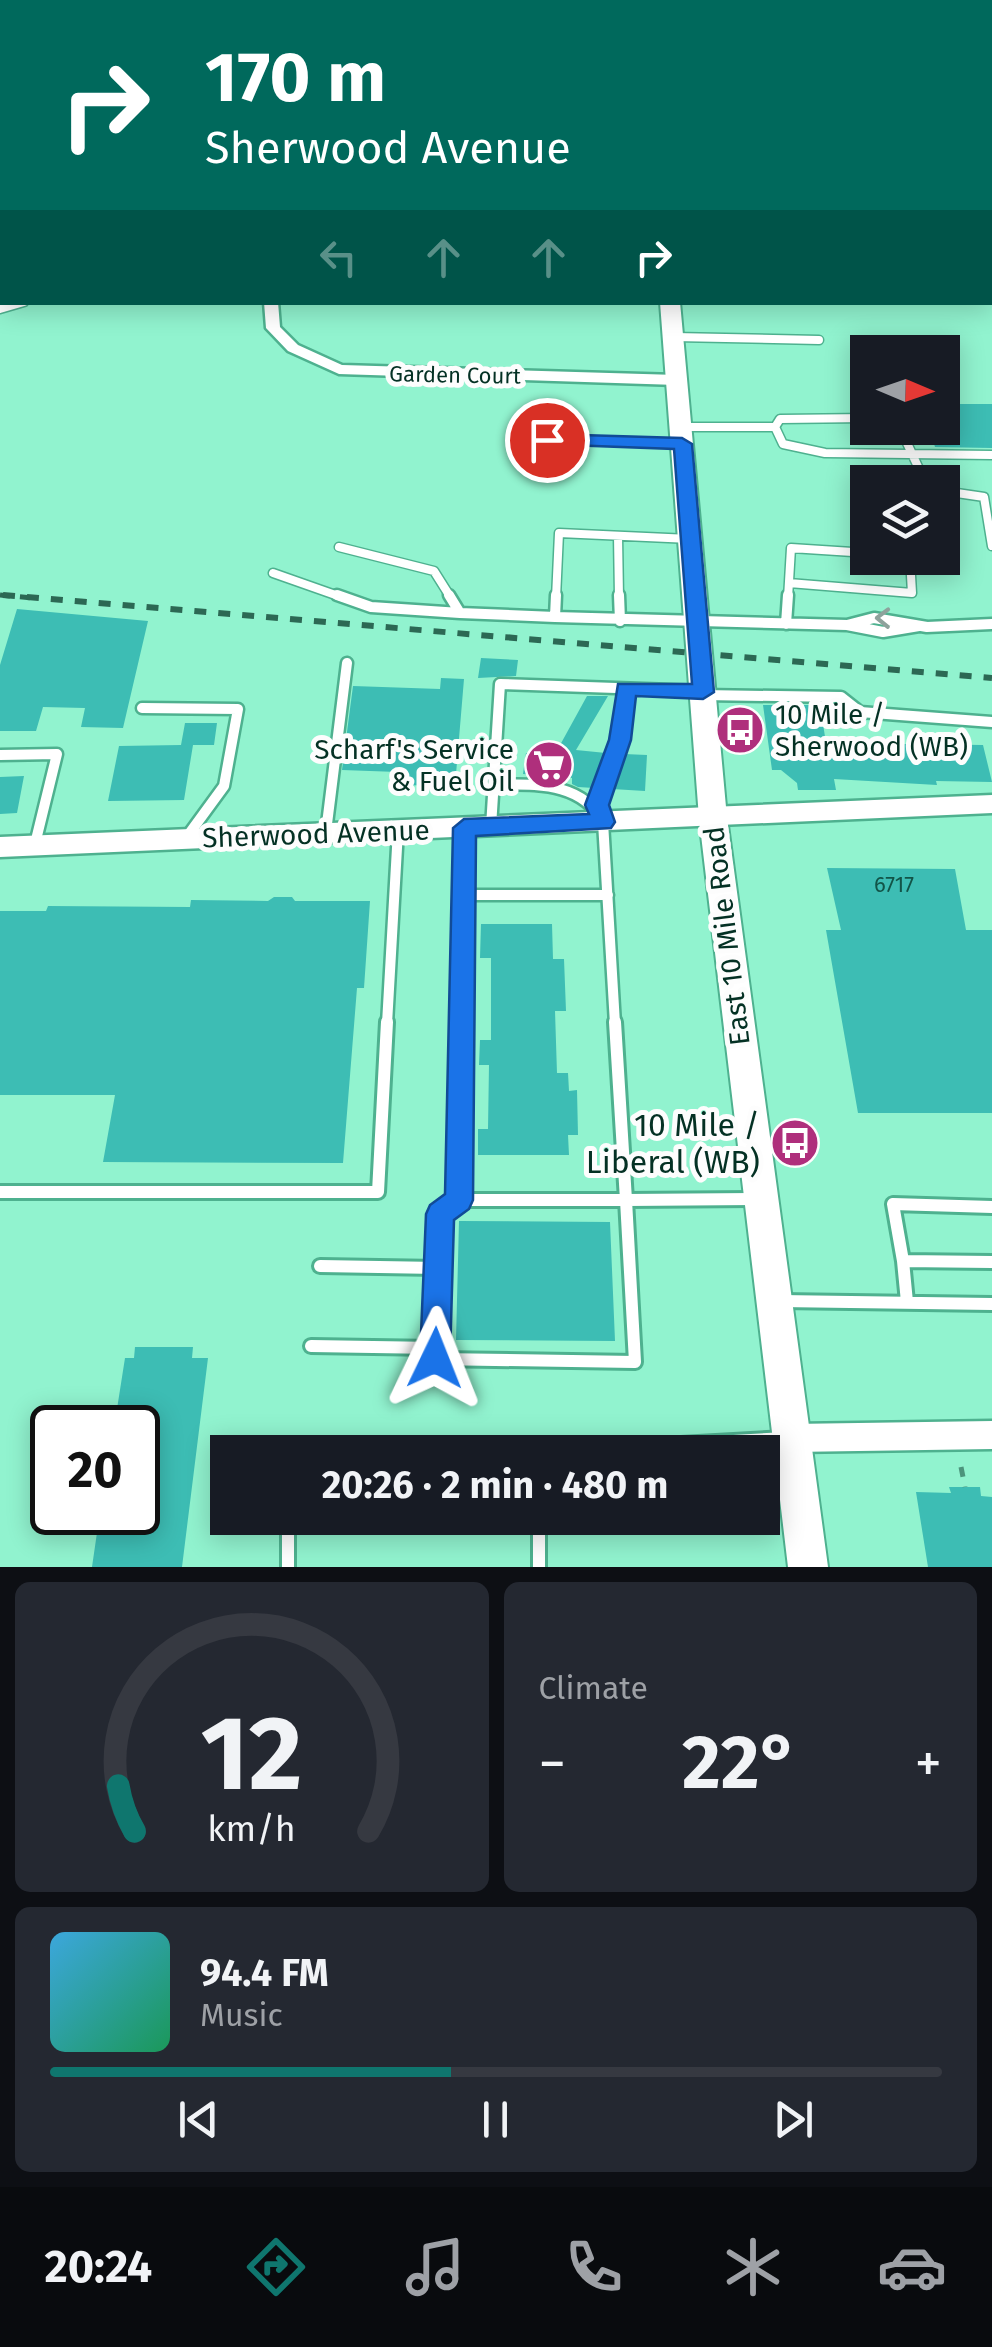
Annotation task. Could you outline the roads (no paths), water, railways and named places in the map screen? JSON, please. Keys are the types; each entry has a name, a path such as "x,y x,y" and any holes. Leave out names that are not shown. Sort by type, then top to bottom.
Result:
{"main road":[{"name":"East 10 Mile Road","path":"670,305 713,818 808,1567"}],"street":[{"name":"Garden Court","path":"271,305 273,328 294,348 339,368 677,380"},
{"name":"Sherwood Avenue","path":"0,846 478,827 600,814 713,818 992,804"},
{"path":"792,1438 992,1435"}],"lane":[{"path":"691,0 735,0"},
{"path":"673,337 819,340"},
{"path":"775,427 780,419 850,418"},
{"path":"547,440 775,427"},
{"path":"775,427 783,444 824,452 992,455"},
{"path":"908,445 917,465"},
{"path":"960,493 988,496 992,546"},
{"path":"555,617 558,532 691,539"},
{"path":"618,536 620,621"},
{"path":"339,547 434,571 460,613"},
{"path":"786,624 791,548 850,552"},
{"path":"272,573 371,607 620,621 847,625 870,632 992,624"},
{"path":"788,583 912,593 911,575"},
{"path":"326,834 347,662"},
{"path":"459,1200 464,895 478,827 494,784 500,684 841,698 860,712 992,722"},
{"path":"626,689 620,740 600,814 608,895 626,1200 635,1362 435,1358 440,1214 459,1200 626,1200 760,1199"},
{"path":"142,708 238,709 224,786 186,839"},
{"path":"0,755 58,754 35,845"},
{"path":"494,784 546,787 579,794 600,814"},
{"path":"0,1192 378,1192 398,830"},
{"path":"464,895 608,895"},
{"path":"907,1302 894,1204 992,1207"},
{"path":"903,1261 992,1262"},
{"path":"320,1266 438,1268"},
{"path":"774,1300 992,1304"},
{"path":"311,1346 435,1348"},
{"path":"780,1439 792,1438"},
{"path":"287,1535 288,1567"},
{"path":"539,1535 539,1567"}],"railway":[{"path":"0,595 33,598"},
{"path":"3,595 992,678"}],"place":[{"name":"10 Mile / Sherwood (WB)","path":"740,730"},
{"name":"Scharf's Service & Fuel Oil","path":"549,765"},
{"name":"10 Mile / Liberal (WB)","path":"795,1143"}]}
